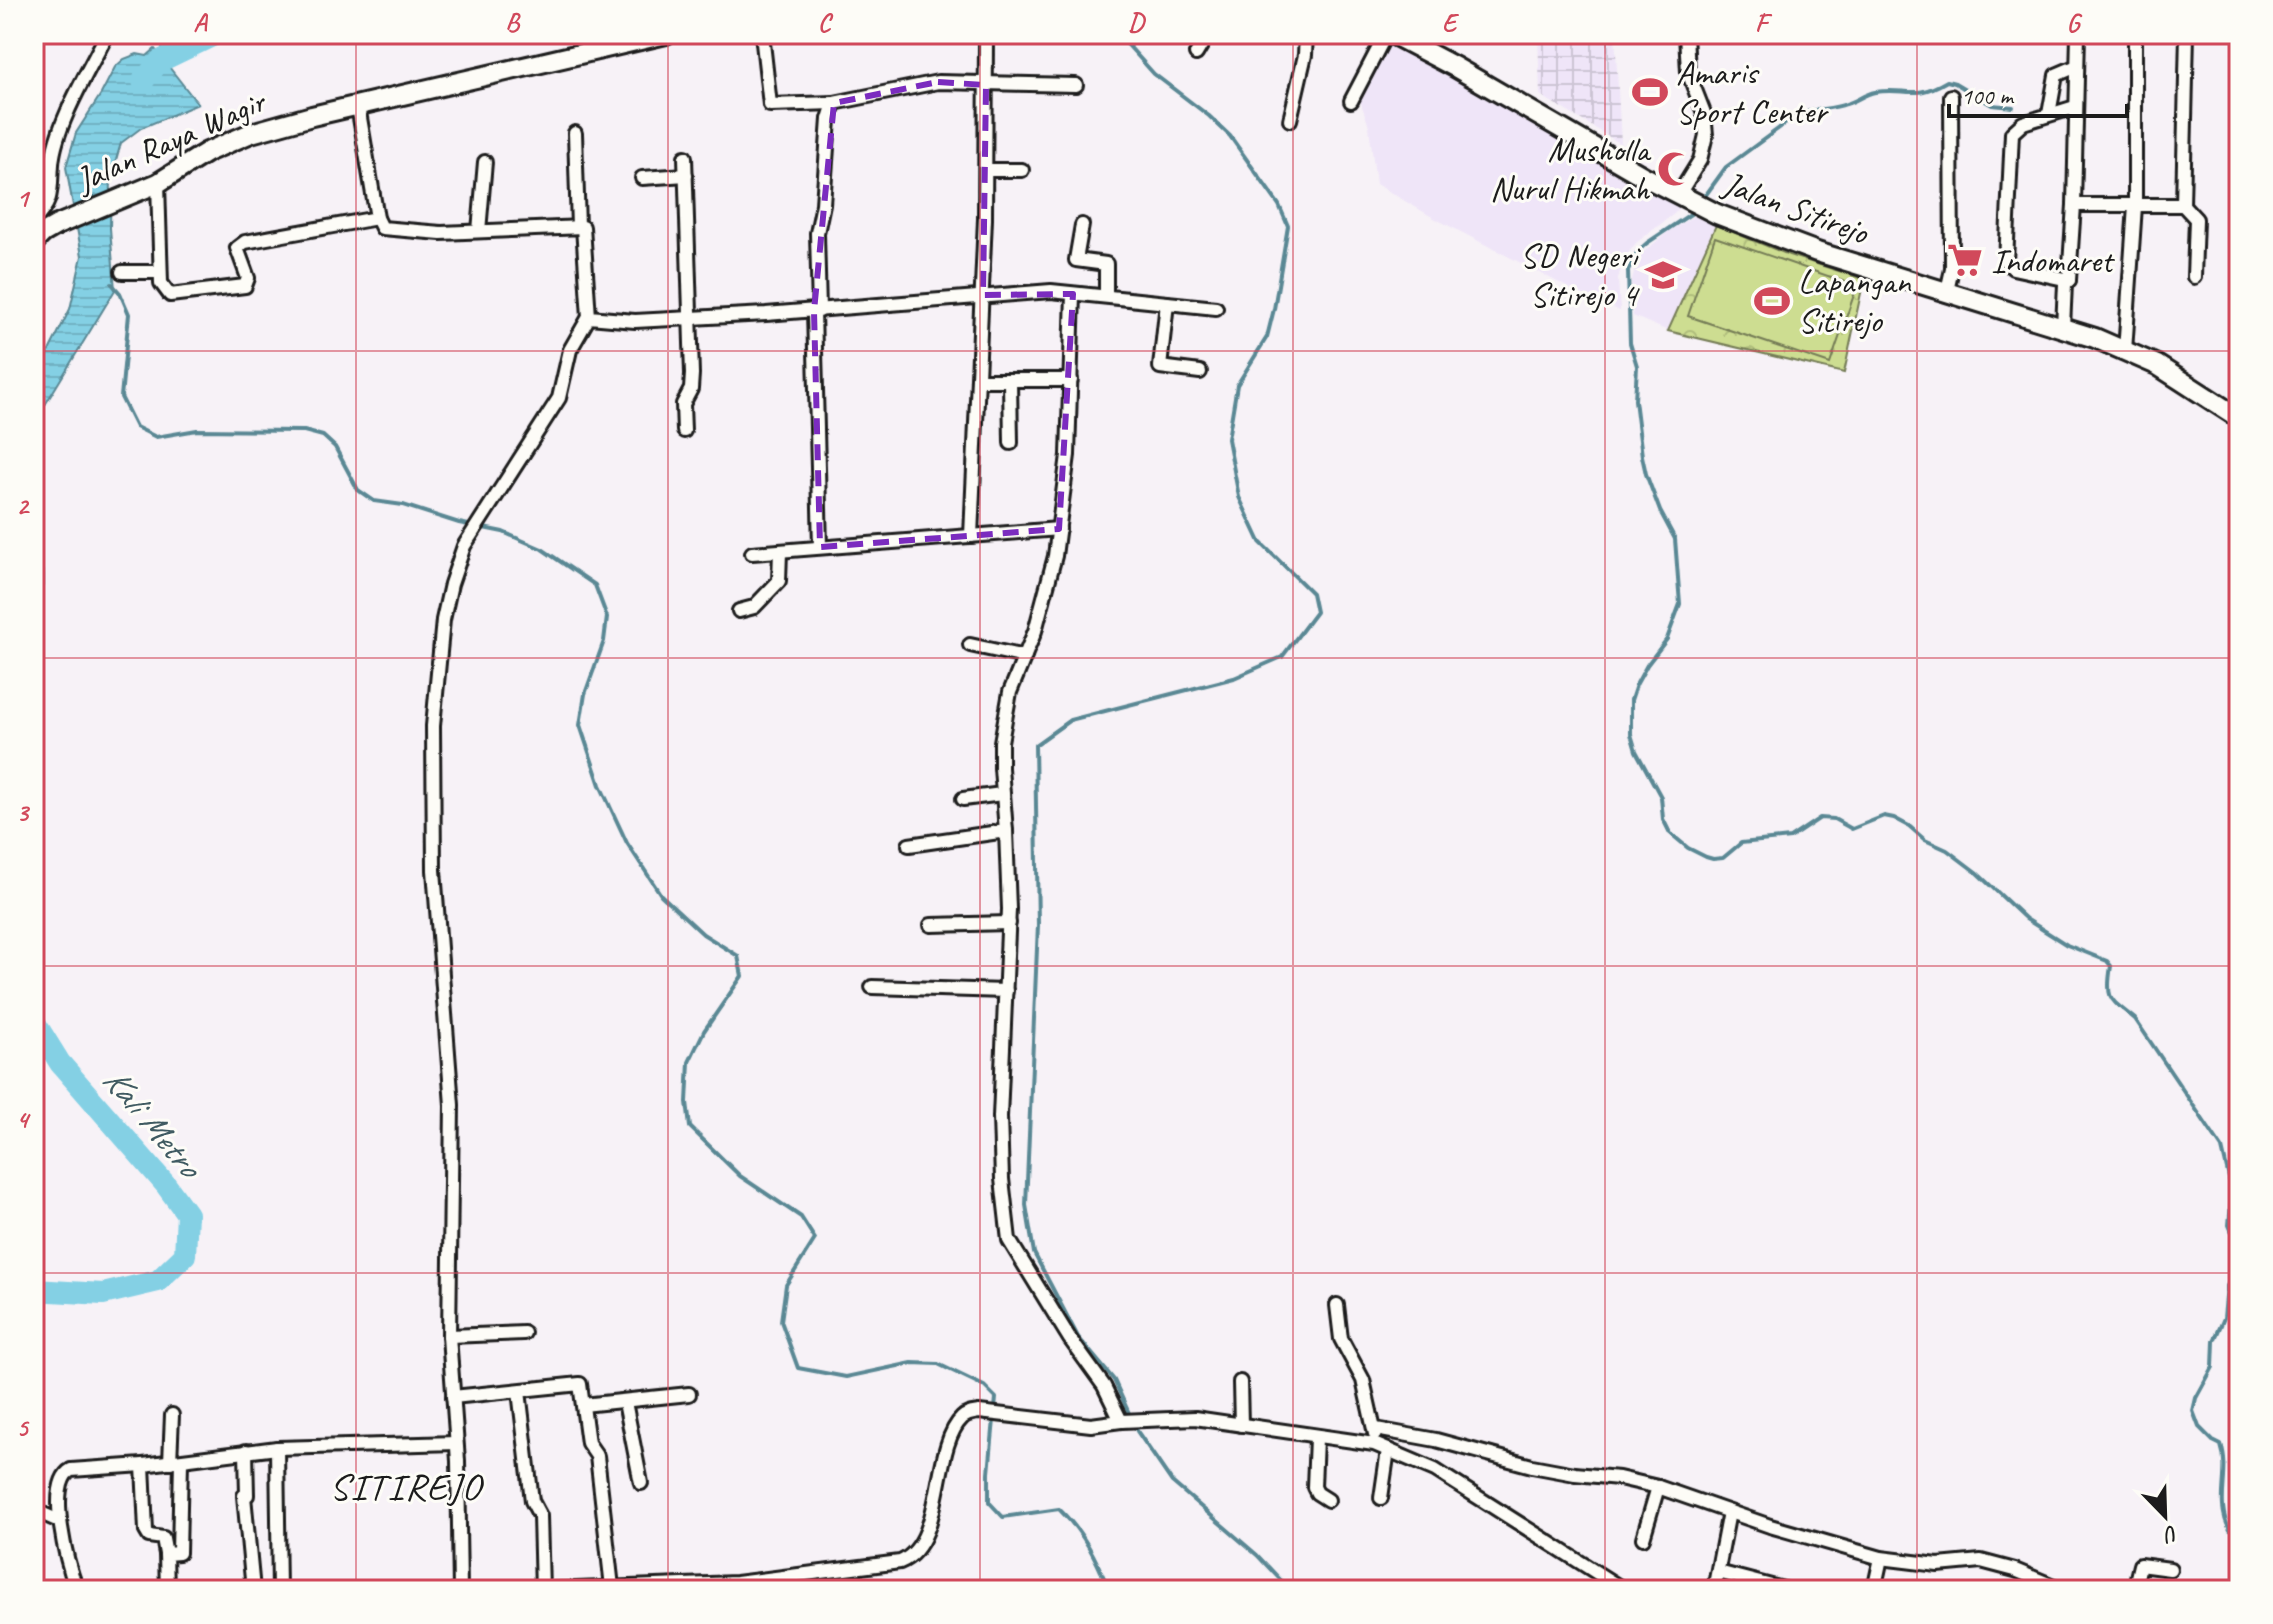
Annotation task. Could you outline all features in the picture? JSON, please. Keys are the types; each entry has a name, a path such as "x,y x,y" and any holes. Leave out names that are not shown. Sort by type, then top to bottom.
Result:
{"main road":[{"name":"Jalan Raya Wagir","path":"34,242 57,225 158,183 228,141 283,123 666,34"},
{"name":"Jalan Sitirejo","path":"1392,34 1679,194 1766,234 1856,265 2067,328 2178,377 2239,418"}],"street":[{"path":"34,220 46,207 50,197 58,134 107,34"},
{"path":"762,34 770,105 834,103 938,82 1076,85"},
{"path":"971,536 983,295 986,34"},
{"path":"1196,54 1208,34"},
{"path":"1290,120 1306,34"},
{"path":"1351,101 1386,34"},
{"path":"1679,194 1700,160 1706,135 1704,113 1688,72 1686,34"},
{"path":"2067,328 2065,284 2069,280 2074,205 2078,34"},
{"path":"2125,351 2135,206 2135,34"},
{"path":"2187,34 2183,205 2196,219 2194,277"},
{"path":"2049,114 2056,75 2077,66"},
{"path":"1947,291 1952,269 1951,96"},
{"path":"820,547 817,233 823,204 829,119 834,103"},
{"path":"358,106 377,218 379,225 385,229 441,233 584,228 589,317 570,350 559,398 464,546 443,620 433,726 434,870 452,1105 449,1336 460,1590"},
{"path":"2069,280 2013,268 2006,262 2012,133 2023,123 2075,107"},
{"path":"575,133 578,227"},
{"path":"684,431 683,404 691,389 692,374 685,157"},
{"path":"479,231 485,162"},
{"path":"986,170 1022,170"},
{"path":"642,178 686,175"},
{"path":"158,183 160,272 163,289 170,295 241,288 248,283 237,248 239,244 377,218"},
{"path":"2074,205 2183,205"},
{"path":"1082,225 1076,260 1106,264 1106,296"},
{"path":"122,272 160,272"},
{"path":"589,317 635,321 816,311 1051,291 1216,308"},
{"path":"1073,294 1068,455 1059,529 1046,597 1010,692 1001,742 1009,923 1000,1117 1002,1179 1009,1240 1056,1318 1130,1421"},
{"path":"1167,303 1160,367 1200,372"},
{"path":"978,380 1071,380"},
{"path":"1010,381 1011,443"},
{"path":"752,553 1059,529"},
{"path":"739,611 754,607 779,581 780,551"},
{"path":"970,645 1025,657"},
{"path":"963,799 1002,794"},
{"path":"909,845 1006,831"},
{"path":"931,925 1009,923"},
{"path":"872,987 1006,991"},
{"path":"1337,1305 1341,1339 1363,1380 1376,1429 1374,1444"},
{"path":"449,1336 524,1333"},
{"path":"1240,1382 1241,1425"},
{"path":"453,1397 580,1384 588,1443 597,1456 615,1588"},
{"path":"519,1391 532,1501 540,1516 542,1590"},
{"path":"583,1405 689,1394"},
{"path":"625,1402 641,1483"},
{"path":"549,1590 736,1586 875,1567 909,1558 928,1528 946,1453 956,1426 966,1415 979,1412 1091,1425 1170,1417 1374,1444 1435,1470 1624,1590"},
{"path":"166,1554 179,1553 172,1415"},
{"path":"1376,1429 1436,1440 1532,1466 1619,1478 1658,1487 1881,1558 1938,1565 1981,1561 2015,1570 2063,1590"},
{"path":"1316,1438 1314,1487 1328,1500"},
{"path":"77,1590 59,1521 60,1482 67,1472 277,1448 456,1443"},
{"path":"277,1448 279,1590"},
{"path":"1381,1498 1388,1450"},
{"path":"246,1451 247,1495 244,1496 253,1590"},
{"path":"143,1465 146,1531 149,1536 163,1538 167,1590"},
{"path":"1643,1538 1658,1487"},
{"path":"34,1510 59,1521"},
{"path":"1714,1590 1729,1512"},
{"path":"1874,1590 1881,1558"},
{"path":"2134,1590 2140,1565 2170,1569"},
{"path":"1718,1572 1787,1590"},
{"path":"802,1575 804,1590"}],"highlighted area":[{"path":"938,82 986,85 983,295 1073,294 1059,529 820,547 814,311 834,103"}],"shaded area":[{"path":"1538,34 1615,34 1621,144 1540,95"},
{"path":"1387,41 1679,207 1636,243 1623,260 1618,279 1620,311 1434,218 1376,184 1369,126 1358,95"},
{"path":"34,73 43,111 34,199"},
{"name":"SD Negeri Sitirejo 4","path":"1697,214 1716,225 1668,331 1633,316 1631,282 1640,255 1669,231"}],"green space":[{"name":"Lapangan Sitirejo","path":"1716,225 1789,255 1864,279 1844,373 1668,331"},
{"name":"Lapangan Sitirejo","path":"1715,237 1857,286 1830,364 1688,316"}],"water":[{"path":"155,49 198,104 141,128 121,143 111,177 110,228 115,290 34,423 34,381 70,309 82,256 66,167 76,133 115,67 124,59 137,54 147,56"}],"waterway":[{"path":"159,34 164,45 161,58"},
{"name":"Kali Metro","path":"143,81 160,61 216,34"},
{"path":"1118,34 1154,74 1230,136 1279,205 1288,226 1267,337 1237,385 1228,439 1239,497 1260,542 1312,593 1316,612 1282,657 1234,678 1070,720 1035,745 1038,925 1026,1205 1034,1253 1078,1337 1114,1380 1137,1431 1172,1482 1257,1555 1290,1590"},
{"path":"1705,196 1726,167 1797,115 1840,106 1871,93 1918,92 1947,81 1992,105 2013,107"},
{"path":"1692,213 1638,251 1628,271 1630,343 1637,366 1635,400 1642,456 1660,511 1675,539 1680,604 1667,639 1636,685 1631,700 1631,734 1636,751 1661,797 1663,819 1670,833 1688,848 1713,859 1723,858 1741,843 1790,838 1820,818 1834,819 1852,829 1884,816 1894,818 1925,840 1947,850 1976,872 2026,919 2067,945 2107,961 2111,966 2110,993 2115,1003 2135,1019 2222,1148 2232,1191 2229,1225 2239,1249"},
{"path":"112,284 120,293 129,314 121,397 136,427 156,437 197,430 304,431 323,436 335,447 358,490 374,501 403,505 459,523 503,532 542,549 595,585 607,617 604,641 585,694 580,725 600,785 627,843 661,895 703,934 738,956 742,976 704,1031 689,1062 687,1102 690,1127 740,1176 801,1217 815,1239 786,1285 781,1321 798,1368 846,1377 912,1363 938,1364 984,1386 996,1398 989,1502 1003,1517 1059,1509 1088,1546 1109,1590"},
{"name":"Kali Metro","path":"34,576 34,581"},
{"name":"Kali Metro","path":"34,1021 60,1063 166,1185 187,1214 185,1255 158,1281 103,1294 34,1290"},
{"path":"2239,1258 2227,1286 2224,1318 2214,1341 2213,1367 2196,1398 2193,1411 2199,1427 2221,1445 2224,1456 2225,1519 2230,1530 2239,1533"}],"place":[{"name":"Amaris Sport Center","path":"1650,92"},
{"name":"Musholla Nurul Hikmah","path":"1675,169"},
{"name":"Indomaret","path":"1965,260"},
{"name":"SD Negeri Sitirejo 4","path":"1663,275"},
{"name":"Lapangan Sitirejo","path":"1772,301"}],"district":[{"name":"SITIREJO","path":"406,1486"}]}
